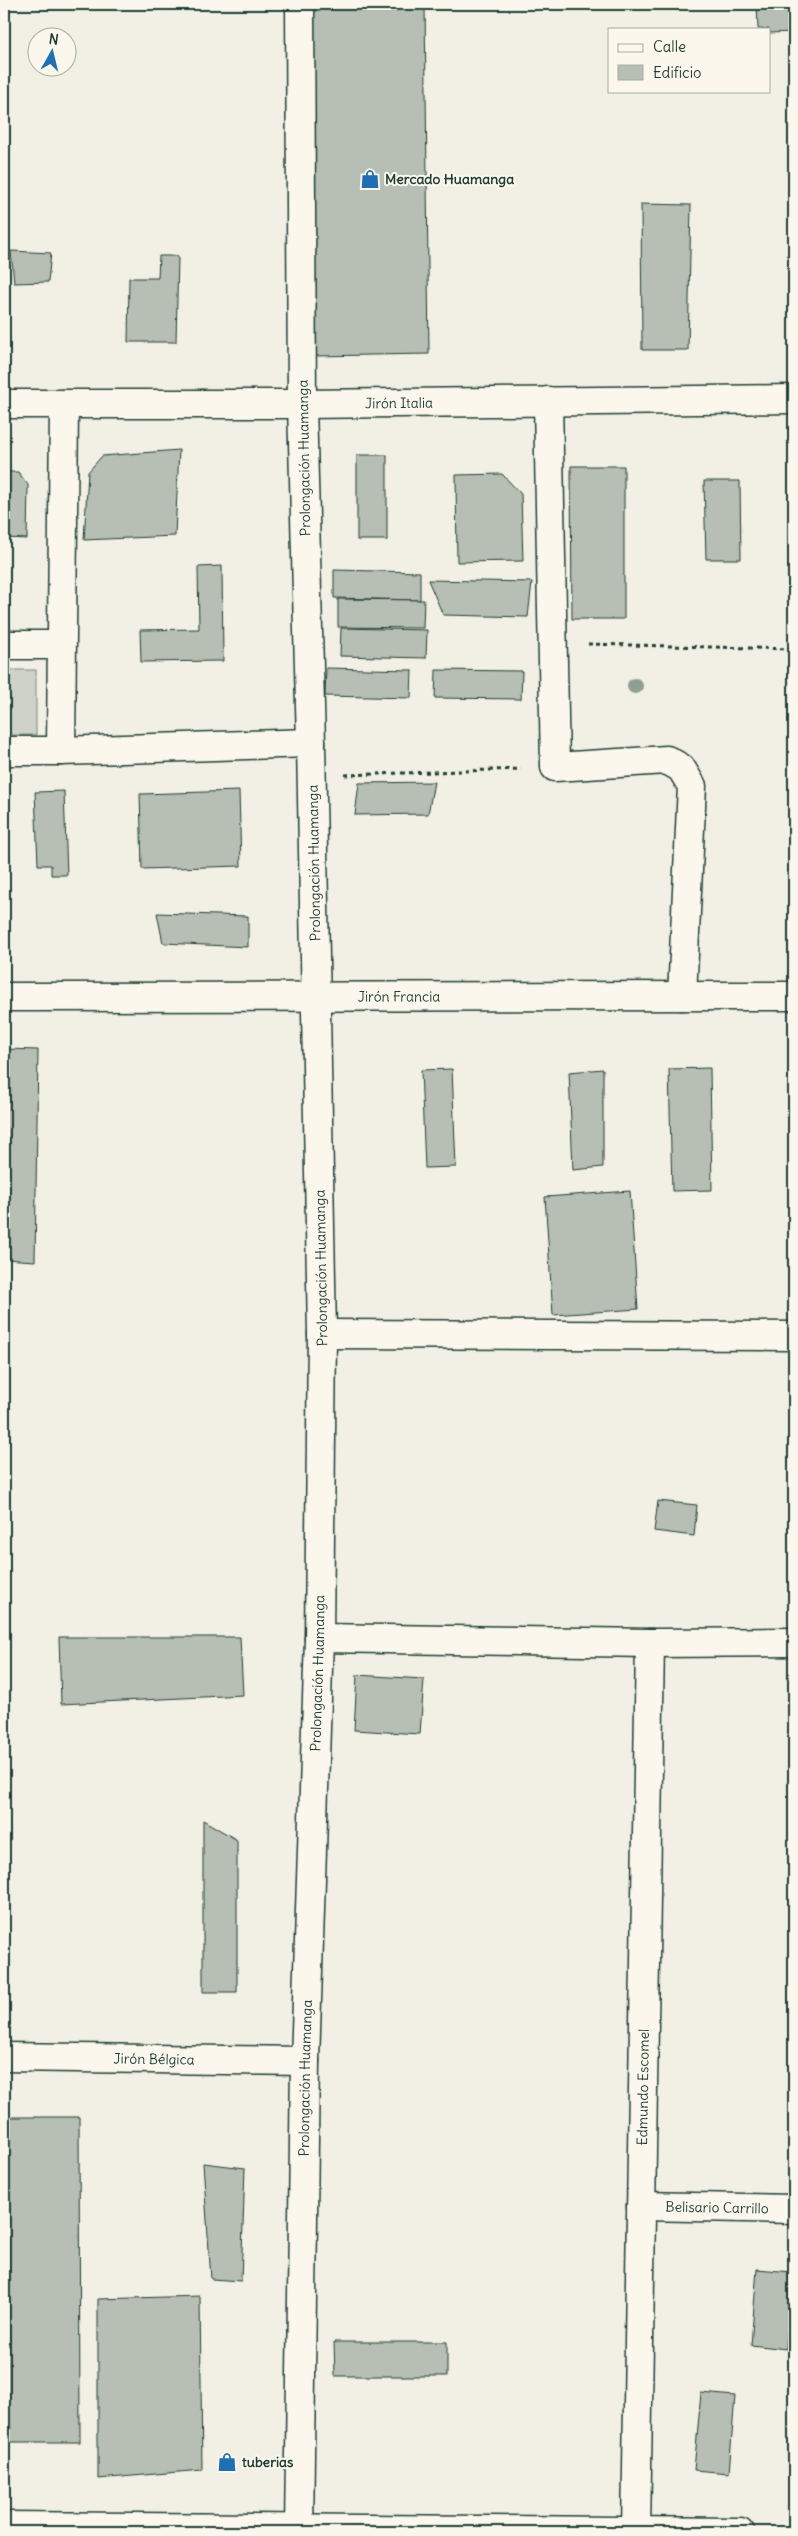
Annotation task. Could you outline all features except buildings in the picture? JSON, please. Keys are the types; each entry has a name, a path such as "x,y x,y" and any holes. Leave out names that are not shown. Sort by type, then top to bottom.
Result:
{"street":[{"name":"Prolongación Huamanga","path":"299,2530 305,2061 318,1638 322,1334 312,776 302,404 300,4"},
{"name":"Jirón Italia","path":"4,404 302,404 794,400"},
{"path":"548,401 555,767 667,760 681,768 692,786 682,996"},
{"path":"61,751 64,404"},
{"path":"4,645 61,645"},
{"path":"4,751 311,743"},
{"name":"Jirón Francia","path":"4,997 794,996"},
{"path":"322,1334 794,1336"},
{"path":"318,1638 650,1643 794,1642"},
{"name":"Edmundo Escomel","path":"636,2532 650,1643"},
{"name":"Jirón Bélgica","path":"4,2057 305,2061"},
{"name":"Belisario Carrillo","path":"641,2206 794,2210"},
{"path":"4,2526 299,2530 740,2532"}],"path":[{"path":"552,643 794,649"},
{"path":"312,776 555,767"}],"shaded area":[{"path":"4,670 36,670 36,735 4,735"}],"place":[{"name":"Mercado Huamanga","path":"370,179"},
{"name":"tuberias","path":"227,2462"}]}
